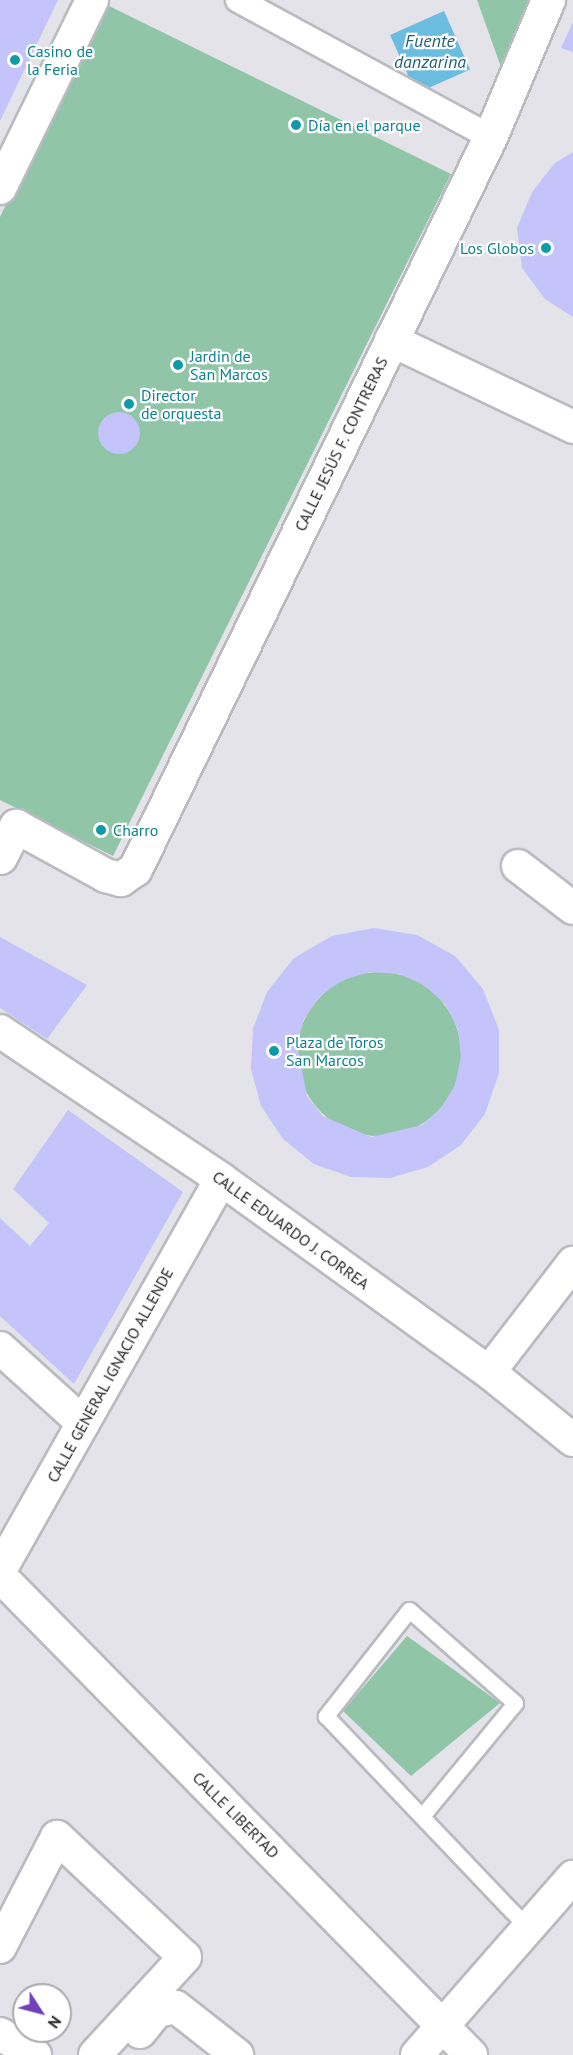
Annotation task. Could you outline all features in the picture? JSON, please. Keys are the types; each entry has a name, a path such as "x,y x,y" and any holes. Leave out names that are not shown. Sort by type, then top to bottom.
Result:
{"street":[{"path":"0,188 92,0"},
{"path":"238,0 490,137"},
{"name":"CALLE JESÚS F. CONTRERAS","path":"8,822 120,879 135,869 490,137 548,0"},
{"path":"391,340 573,427"},
{"path":"0,857 8,822"},
{"path":"518,866 573,908"},
{"name":"CALLE EDUARDO J. CORREA","path":"0,1031 221,1179 489,1372 573,1440"},
{"name":"CALLE GENERAL IGNACIO ALLENDE","path":"0,1570 221,1179"},
{"path":"489,1372 573,1263"},
{"path":"0,1348 83,1423"},
{"name":"CALLE LIBERTAD","path":"0,1576 471,2055"},
{"path":"0,1947 57,1837 185,1957 133,2043"},
{"path":"417,2055 442,2023 573,1877"},
{"path":"95,2055 133,2043 166,2005 176,2007 237,2055"},
{"path":"0,2034 35,2055"}],"lane":[{"path":"422,1816 515,1703 409,1610 326,1716 528,1928"}],"green space":[{"path":"477,0 532,0 501,67"},
{"name":"Jardin de San Marcos","path":"105,4 451,174 113,856 0,800 0,217"},
{"path":"379,972 410,979 437,996 454,1023 461,1054 454,1085 437,1112 410,1129 379,1136 348,1129 321,1112 304,1085 297,1054 304,1023 321,996 348,979"},
{"path":"407,1636 500,1703 411,1776 343,1711"}],"water":[{"name":"Fuente danzarina","path":"444,11 470,69 416,93 390,35"}],"building":[{"name":"Casino de la Feria","path":"0,0 58,0 0,121"},
{"path":"573,22 573,52 561,48"},
{"name":"Los Globos","path":"573,152 573,317 545,299 522,268 517,228 532,192 555,163"},
{"path":"119,412 134,418 140,433 134,448 119,454 104,448 98,433 104,418"},
{"name":"Plaza de Toros San Marcos","path":"374,928 417,935 455,956 483,989 499,1030 499,1073 485,1114 461,1145 428,1167 390,1178 351,1177 314,1164 283,1139 261,1106 251,1069 253,1029 267,992 294,958 332,936","holes":["370,972 399,974 424,985 445,1004 458,1029 461,1057 455,1085 441,1108 422,1125 371,1137 323,1116 307,1096 297,1045 304,1019 320,996 343,980"]},
{"path":"0,937 87,985 47,1039 0,1008"},
{"path":"68,1110 183,1192 74,1384 0,1316 0,1218 30,1246 49,1223 13,1189"}],"place":[{"name":"Casino de la Feria","path":"15,60"},
{"name":"Día en el parque","path":"296,125"},
{"name":"Los Globos","path":"546,248"},
{"name":"Jardin de San Marcos","path":"178,365"},
{"name":"Director de orquesta","path":"129,404"},
{"name":"Charro","path":"101,830"},
{"name":"Plaza de Toros San Marcos","path":"274,1051"}]}
